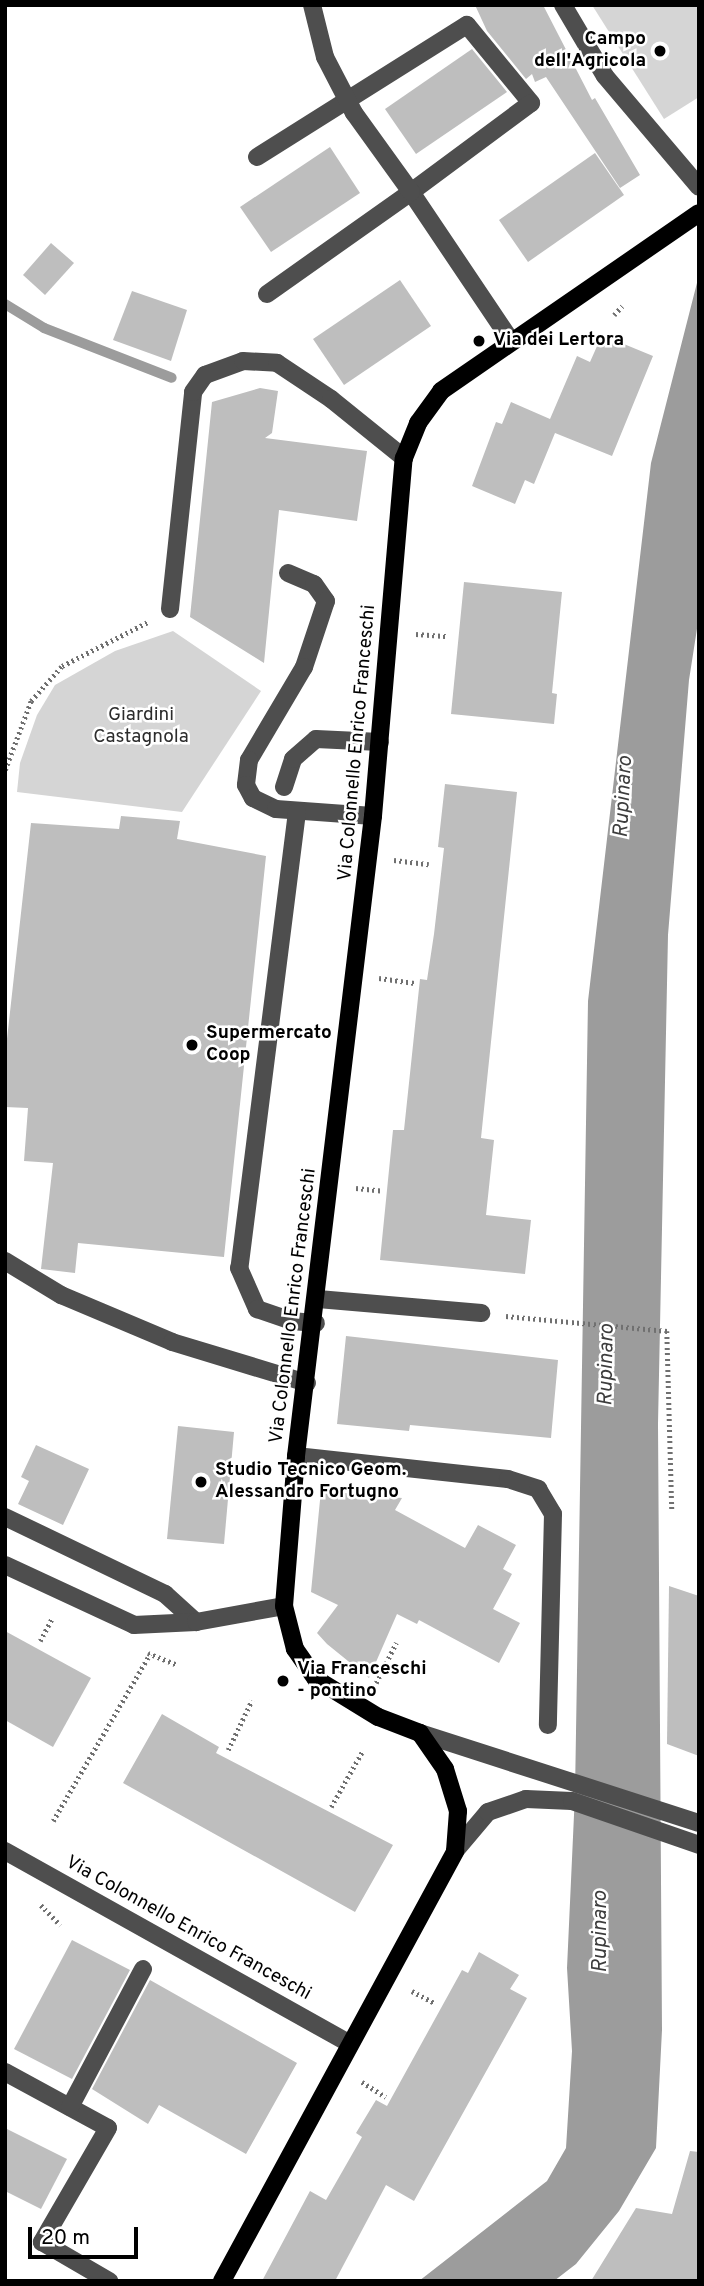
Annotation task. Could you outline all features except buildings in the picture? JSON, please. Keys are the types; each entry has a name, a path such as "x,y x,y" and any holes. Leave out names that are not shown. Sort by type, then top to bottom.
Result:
{"main road":[{"path":"404,457 418,423 441,391 699,213"},
{"name":"Via Colonnello Enrico Franceschi","path":"404,457 373,816 316,1323 296,1457 284,1606 295,1649 316,1679 378,1717 420,1733"},
{"path":"222,2281 455,1851 458,1811 445,1769 420,1733"}],"street":[{"path":"312,5 325,58 347,100 511,341"},
{"path":"562,5 605,76 699,187"},
{"path":"257,156 467,25 531,103 267,294"},
{"path":"170,609 192,392 205,374 243,361 277,363 331,399 404,457"},
{"path":"288,573 314,584 326,601 304,667 248,760 246,785 253,798 276,809 373,816"},
{"path":"284,787 293,759 316,739 380,742"},
{"path":"297,812 239,1268 257,1309 292,1321 316,1323"},
{"path":"5,1261 61,1295 160,1338 307,1384"},
{"path":"318,1299 481,1313"},
{"path":"296,1457 508,1479 538,1489 554,1514 548,1725"},
{"path":"5,1517 164,1594 196,1622"},
{"path":"5,1565 134,1625 196,1622 284,1606"},
{"path":"420,1733 573,1779 699,1823"},
{"path":"455,1851 488,1812 526,1800 572,1801 699,1845"},
{"name":"Via Colonnello Enrico Franceschi","path":"5,1851 350,2043"},
{"path":"70,2107 143,1969"},
{"path":"5,2072 108,2127 42,2242 108,2281"}],"path":[{"path":"614,315 622,306"},
{"path":"5,770 31,701 62,666 170,609"},
{"path":"402,633 448,636"},
{"path":"386,859 429,864"},
{"path":"371,977 415,983"},
{"path":"348,1188 383,1191"},
{"path":"481,1313 667,1332 672,1511"},
{"path":"40,1641 56,1612"},
{"path":"373,1690 396,1643"},
{"path":"53,1821 150,1654 177,1665"},
{"path":"228,1750 252,1700"},
{"path":"331,1807 362,1752"},
{"path":"37,1900 60,1925"},
{"path":"412,1991 436,2004"},
{"path":"362,2082 386,2097"}],"green space":[{"name":"Campo dell'Agricola","path":"592,5 699,5 699,97 664,119"},
{"name":"Giardini Castagnola","path":"173,631 261,691 182,812 17,792 20,763 37,715 55,685 115,651"}],"water":[{"name":"Rupinaro","path":"699,275 699,616 689,680 668,935 658,1424 662,2030 656,2148 619,2211 576,2264 554,2281 419,2281 547,2181 566,2148 572,2051 567,1968 575,1793 588,1001 651,463"}],"waterway":[{"path":"5,304 44,328 172,378"}],"place":[{"name":"Campo dell'Agricola","path":"660,51"},
{"name":"Via dei Lertora","path":"479,341"},
{"name":"Supermercato Coop","path":"192,1045"},
{"name":"Studio Tecnico Geom. Alessandro Fortugno","path":"201,1482"},
{"name":"Via Franceschi - pontino","path":"283,1681"}]}
